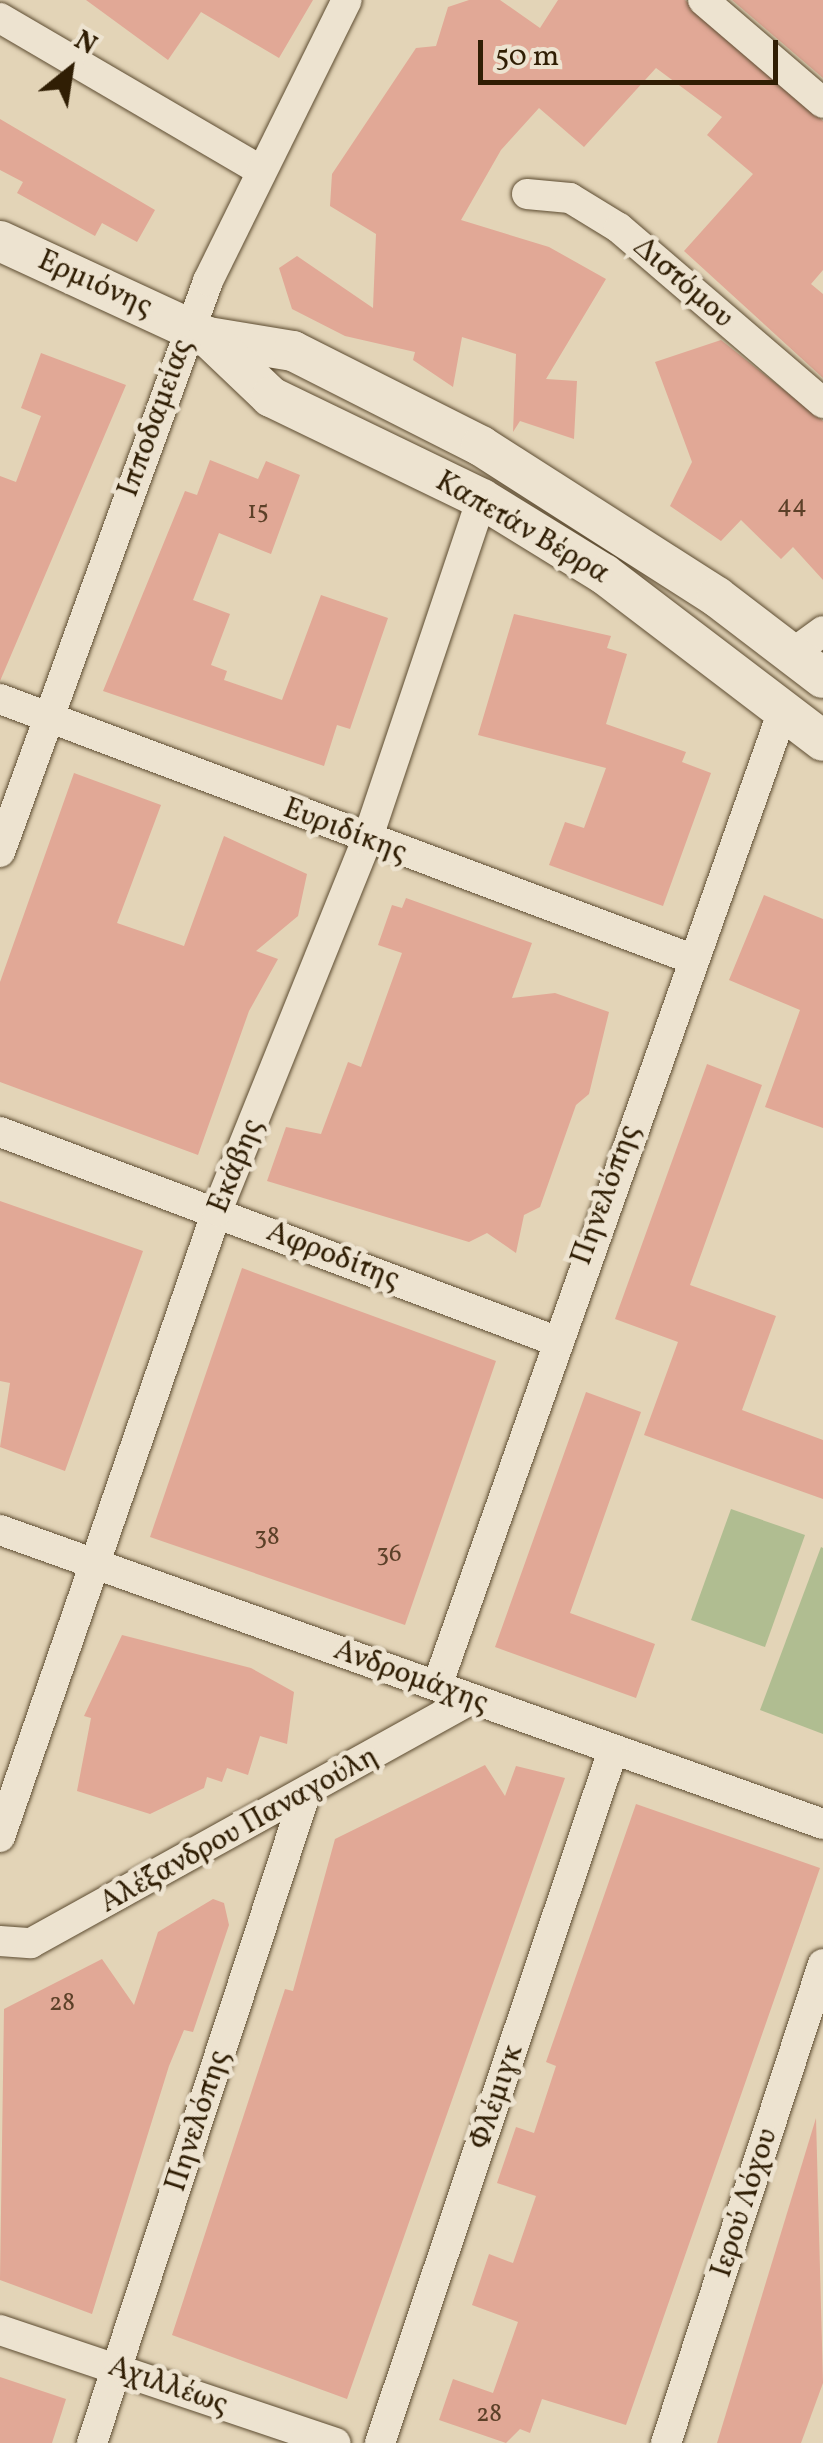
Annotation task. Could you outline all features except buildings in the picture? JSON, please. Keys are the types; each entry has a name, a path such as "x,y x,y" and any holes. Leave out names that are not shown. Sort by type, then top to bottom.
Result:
{"street":[{"name":"Ιπποδαμείας","path":"0,852 260,170 348,0"},
{"path":"702,0 823,103"},
{"path":"0,18 260,170"},
{"name":"Διστόμου","path":"527,194 570,198 618,228 823,402"},
{"name":"Ερμιόνης","path":"0,241 199,332"},
{"name":"Καπετάν Βέρρα","path":"199,332 271,397 482,499 604,574 823,741"},
{"name":"Καπετάν Βέρρα","path":"199,332 293,351 481,446 813,654"},
{"name":"Εκάβης","path":"0,1837 92,1562 217,1211 367,840 482,499"},
{"name":"Ευριδίκης","path":"0,699 692,959"},
{"name":"Πηνελόπης","path":"438,1686 553,1340 784,708"},
{"name":"Αφροδίτης","path":"0,1132 553,1340"},
{"name":"Ανδρομάχης","path":"0,1530 823,1824"},
{"name":"Αλέξανδρου Παναγούλη","path":"0,1941 31,1943 304,1798 472,1698"},
{"name":"Φλέμιγκ","path":"380,2443 613,1750"},
{"name":"Πηνελόπης","path":"92,2443 304,1798"},
{"name":"Ιερού Λόχου","path":"666,2443 823,1964"},
{"name":"Αχιλλέως","path":"0,2330 336,2443"}],"green space":[{"path":"731,1509 805,1535 765,1647 691,1620"},
{"path":"823,1548 823,1734 760,1710"}]}
